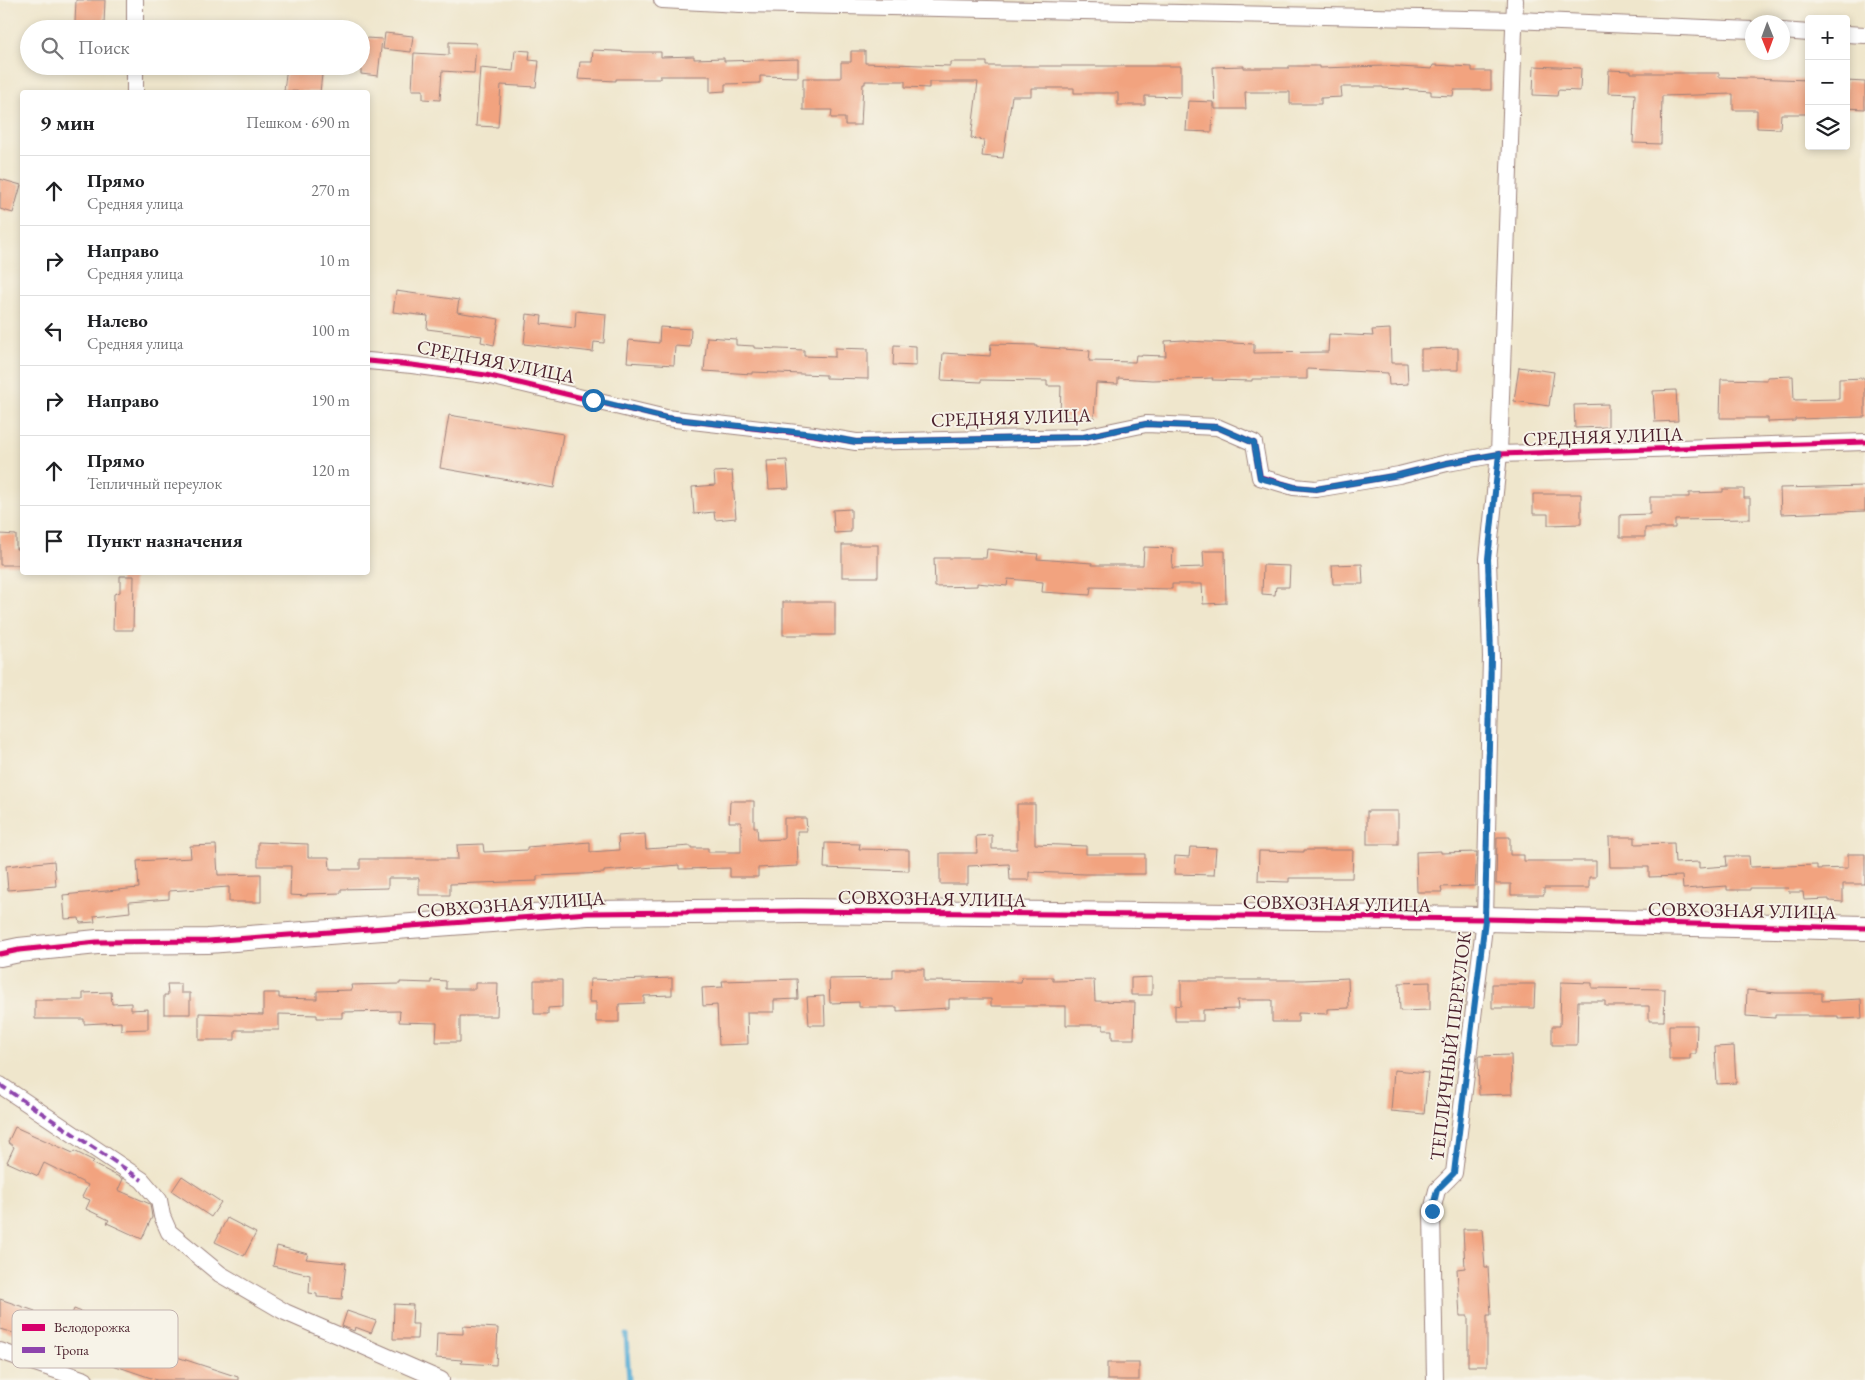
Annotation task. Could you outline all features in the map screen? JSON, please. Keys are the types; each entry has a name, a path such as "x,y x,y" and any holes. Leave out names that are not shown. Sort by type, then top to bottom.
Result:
{"street":[{"path":"135,0 135,20"},
{"path":"662,0 740,4 1514,20 1745,30"},
{"name":"ТЕПЛИЧНЫЙ ПЕРЕУЛОК","path":"1435,1380 1432,1211 1437,1190 1454,1173 1485,920 1491,657 1488,559 1499,454 1515,0"},
{"path":"1790,32 1805,33"},
{"path":"1850,34 1865,35"},
{"path":"135,75 135,90"},
{"name":"СРЕДНЯЯ УЛИЦА","path":"370,361 486,375 666,418 814,434 856,442 1084,437 1146,424 1217,427 1254,443 1260,478 1294,487 1316,489 1399,475 1447,463 1499,454 1865,442"},
{"name":"СОВХОЗНАЯ УЛИЦА","path":"0,954 19,950 98,942 208,941 588,913 800,911 1485,920 1865,928"},
{"path":"0,1085 142,1180 159,1200 162,1216 169,1232 220,1274 284,1312 441,1380"},
{"path":"0,1351 12,1355"},
{"path":"50,1368 85,1380"}],"building":[{"path":"76,0 105,0 104,20 75,20"},
{"path":"385,33 413,36 411,52 383,49"},
{"path":"370,38 382,39 378,76 370,75"},
{"path":"449,42 476,43 474,73 442,71 440,100 423,99 423,90 412,90 414,53 449,55"},
{"path":"515,50 530,51 529,60 539,61 536,87 501,85 498,127 476,126 480,68 513,71"},
{"path":"593,50 661,52 661,57 694,56 694,59 724,58 724,61 798,59 798,77 760,76 760,83 725,84 725,91 710,92 710,76 660,76 660,79 616,79 616,81 578,79 580,62 592,62"},
{"path":"851,51 865,51 865,63 950,66 950,62 987,62 987,66 1181,66 1181,97 1145,96 1145,105 1118,105 1118,93 1074,93 1074,88 1031,88 1031,96 1012,96 1003,158 982,156 984,140 971,138 978,82 929,82 929,88 905,87 905,81 865,81 865,84 863,84 861,125 845,125 845,118 831,118 832,110 803,110 803,78 841,78 841,62 851,62"},
{"path":"1433,65 1472,67 1472,71 1491,71 1491,90 1454,90 1453,96 1431,95 1431,91 1383,87 1341,87 1342,97 1321,98 1321,104 1290,104 1290,92 1245,92 1246,109 1215,109 1213,67 1289,68 1289,66 1320,66 1320,68 1384,66 1432,69"},
{"path":"1534,66 1581,68 1580,91 1558,90 1557,96 1533,95"},
{"path":"1609,70 1631,71 1631,73 1719,73 1719,77 1805,80 1805,114 1781,114 1780,129 1757,128 1757,110 1733,110 1733,94 1662,96 1661,144 1633,143 1635,94 1608,93"},
{"path":"286,75 322,75 320,90 284,90"},
{"path":"1850,81 1865,82 1865,109 1850,108"},
{"path":"1188,101 1213,102 1212,132 1186,131"},
{"path":"0,179 20,185 13,213 0,209"},
{"path":"396,291 459,300 457,312 499,319 494,345 481,342 482,336 427,329 428,316 393,312"},
{"path":"576,311 606,314 604,343 594,342 593,352 524,344 527,314 542,316 541,324 575,328"},
{"path":"660,327 691,329 690,347 675,346 674,365 627,362 629,340 659,343"},
{"path":"1390,329 1391,363 1407,363 1408,384 1389,385 1388,373 1307,369 1307,379 1252,379 1252,381 1212,380 1213,378 1152,380 1118,378 1118,384 1096,383 1094,418 1060,417 1061,386 1047,386 1047,381 981,380 981,382 941,380 943,353 990,356 991,344 1036,345 1036,347 1090,351 1089,361 1135,362 1136,355 1166,356 1165,341 1186,340 1254,344 1254,353 1328,352 1329,334 1373,336 1372,330"},
{"path":"707,337 736,339 736,345 754,346 754,348 804,350 804,356 835,357 835,348 868,349 868,379 826,378 826,375 704,371"},
{"path":"894,345 916,346 916,366 893,365"},
{"path":"1458,348 1458,370 1421,370 1421,349"},
{"path":"1519,367 1554,372 1549,406 1514,401"},
{"path":"1793,376 1794,400 1839,399 1839,379 1865,378 1865,417 1795,419 1795,421 1768,422 1768,418 1720,418 1721,379 1767,380 1767,377"},
{"path":"1676,390 1678,421 1655,422 1653,391"},
{"path":"1608,404 1608,427 1575,428 1574,405"},
{"path":"449,415 563,434 554,488 440,468"},
{"path":"787,460 789,488 769,489 767,461"},
{"path":"732,471 736,518 715,520 714,512 694,514 692,487 715,485 714,472"},
{"path":"1865,486 1865,511 1781,514 1780,488"},
{"path":"1723,489 1744,489 1744,498 1750,498 1750,519 1675,520 1675,528 1645,528 1645,537 1620,537 1620,515 1650,514 1650,497 1689,497 1689,493 1723,492"},
{"path":"1533,494 1581,494 1581,524 1548,525 1548,514 1533,514"},
{"path":"851,509 851,532 834,533 833,510"},
{"path":"0,534 16,535 16,549 20,549 20,565 0,565"},
{"path":"842,545 878,545 878,577 842,577"},
{"path":"1144,547 1173,548 1172,568 1204,567 1203,551 1225,551 1226,603 1203,604 1202,584 1172,584 1172,589 1091,587 1090,595 1042,592 1043,582 1008,579 1007,586 977,583 977,586 935,587 934,558 986,558 987,549 1038,554 1037,559 1092,563 1092,565 1143,565"},
{"path":"1362,564 1363,584 1333,584 1332,565"},
{"path":"1263,565 1290,566 1289,587 1276,587 1275,595 1262,594"},
{"path":"120,576 134,576 133,630 113,630 114,594 120,592"},
{"path":"783,602 835,602 835,635 783,635"},
{"path":"730,801 754,801 754,827 757,827 758,840 784,839 784,818 806,818 807,831 797,831 798,866 758,868 758,877 730,877 730,868 679,869 679,865 604,871 604,873 537,876 537,881 450,884 450,895 419,895 419,878 388,878 388,888 341,889 341,893 307,894 307,896 290,895 291,866 258,866 258,842 308,844 308,857 329,857 330,869 360,869 360,859 458,859 457,845 483,844 484,852 527,850 527,847 590,842 590,852 619,850 618,836 645,834 646,849 691,846 691,848 708,848 708,852 741,852 741,822 729,822"},
{"path":"1017,804 1035,804 1035,844 1086,846 1086,854 1145,854 1145,874 1029,872 1029,880 1010,880 1009,864 968,866 968,884 940,884 940,853 977,853 976,836 992,835 992,849 1017,849"},
{"path":"1367,811 1398,811 1398,844 1367,844"},
{"path":"1497,837 1510,837 1510,855 1524,855 1524,861 1596,861 1596,877 1589,877 1589,888 1544,888 1544,895 1511,895 1511,884 1496,884"},
{"path":"1609,837 1635,837 1635,844 1674,843 1675,863 1699,862 1699,868 1727,866 1726,856 1749,856 1750,867 1817,865 1817,869 1848,868 1848,854 1865,854 1865,884 1843,884 1843,902 1829,901 1829,899 1804,900 1803,892 1789,892 1788,888 1727,890 1727,886 1683,889 1682,876 1649,877 1649,867 1610,867"},
{"path":"825,843 860,844 859,849 909,850 909,871 824,868"},
{"path":"216,845 218,875 261,874 261,902 229,902 229,887 169,891 169,899 129,902 130,912 94,916 95,922 80,923 79,918 65,919 63,895 139,888 137,861 191,858 190,846"},
{"path":"1190,847 1216,848 1214,875 1174,874 1175,856 1189,857"},
{"path":"1304,850 1353,850 1352,878 1289,878 1289,882 1258,881 1259,851 1304,852"},
{"path":"1441,851 1441,853 1477,852 1475,886 1441,887 1442,892 1417,892 1416,852"},
{"path":"54,861 56,886 8,890 6,866"},
{"path":"893,969 924,969 924,981 1021,982 1022,977 1053,977 1053,981 1094,980 1095,1001 1135,1002 1134,1039 1112,1039 1112,1030 1103,1030 1103,1025 1066,1025 1066,1006 991,1006 991,999 949,999 949,1008 897,1011 897,1007 859,1007 859,1002 830,1003 829,979 893,978"},
{"path":"1152,977 1152,995 1131,995 1131,978"},
{"path":"672,978 672,995 644,996 644,1003 619,1004 619,1022 596,1022 596,1002 589,1002 590,979"},
{"path":"1348,978 1349,1008 1327,1009 1327,1014 1298,1013 1298,1022 1272,1022 1272,1000 1237,1000 1238,1009 1203,1010 1203,1021 1175,1021 1175,1005 1181,1006 1181,980"},
{"path":"797,979 798,999 774,1000 774,1012 747,1012 748,1044 719,1045 717,1005 703,1006 702,988 723,987 722,981"},
{"path":"431,980 446,981 446,989 475,989 475,983 498,983 497,1016 460,1016 460,1042 436,1042 437,1023 399,1022 400,1011 342,1012 342,1018 317,1018 317,1015 279,1014 279,1030 235,1030 235,1040 199,1040 199,1013 263,1015 263,993 279,993 279,998 317,999 317,991 352,990 351,985 400,984 400,982 431,983"},
{"path":"534,980 562,980 562,1007 548,1008 548,1014 534,1014"},
{"path":"1430,982 1430,1010 1400,1011 1399,983"},
{"path":"1561,982 1592,983 1592,988 1665,989 1664,1021 1649,1021 1649,1006 1605,1006 1605,1001 1578,1001 1577,1045 1552,1045 1552,1026 1560,1026"},
{"path":"167,984 181,984 181,993 190,993 190,1014 164,1014 164,995 168,995"},
{"path":"1492,984 1535,984 1534,1008 1492,1008"},
{"path":"1747,990 1776,993 1822,993 1822,1001 1861,999 1862,1018 1838,1019 1838,1016 1808,1015 1775,1015 1775,1018 1746,1016"},
{"path":"111,992 112,1004 131,1003 131,1010 148,1009 148,1029 121,1030 121,1022 84,1024 84,1019 35,1019 35,1000 83,1000 83,993"},
{"path":"824,996 825,1025 809,1025 807,997"},
{"path":"1669,1025 1697,1025 1696,1054 1690,1054 1690,1059 1669,1059"},
{"path":"1734,1046 1736,1083 1717,1084 1715,1047"},
{"path":"1511,1055 1512,1094 1479,1095 1478,1056"},
{"path":"1394,1070 1428,1073 1424,1114 1391,1111"},
{"path":"15,1127 73,1153 74,1151 123,1179 118,1190 150,1204 152,1217 142,1239 107,1223 109,1220 86,1209 90,1200 82,1197 88,1185 44,1163 38,1176 7,1162 14,1147 8,1142"},
{"path":"182,1176 221,1202 211,1217 172,1191"},
{"path":"227,1218 256,1233 244,1256 215,1242"},
{"path":"1463,1229 1482,1229 1485,1267 1488,1267 1491,1315 1487,1315 1487,1366 1468,1366 1468,1316 1460,1316 1457,1269 1465,1268"},
{"path":"277,1246 308,1254 306,1259 346,1263 342,1299 317,1297 317,1294 309,1293 310,1275 273,1266"},
{"path":"0,1299 32,1310 12,1310 12,1333 0,1329"},
{"path":"394,1304 413,1305 412,1324 418,1324 417,1339 393,1339"},
{"path":"347,1311 376,1321 371,1333 355,1327 354,1331 342,1326"},
{"path":"463,1326 498,1328 496,1365 461,1363 462,1360 436,1358 437,1333 463,1334"},
{"path":"178,1357 238,1377 238,1380 157,1380 122,1368 178,1368"},
{"path":"1107,1363 1139,1363 1139,1380 1107,1380"}],"waterway":[{"path":"626,1335 629,1380"}],"marked path":[{"path":"1485,919 1491,657 1488,559 1499,454"},
{"path":"0,1085 142,1180"}],"cycle path":[{"path":"370,361 486,375 666,418 814,435 856,442 1084,437 1146,424 1217,427 1254,443 1260,477 1294,487 1316,489 1399,475 1447,463 1499,454 1865,442"},
{"path":"0,954 19,950 97,942 208,941 588,913 800,911 1485,919 1865,928"}],"route":[{"path":"593,400 666,418 814,434 856,442 1084,437 1146,424 1217,427 1254,443 1260,478 1294,487 1316,489 1399,475 1447,463 1499,454 1488,559 1491,657 1485,920 1454,1173 1437,1190 1432,1211"}]}
